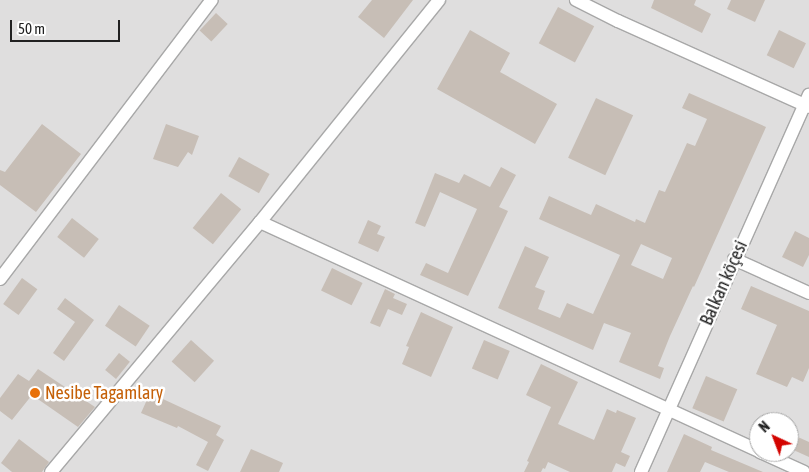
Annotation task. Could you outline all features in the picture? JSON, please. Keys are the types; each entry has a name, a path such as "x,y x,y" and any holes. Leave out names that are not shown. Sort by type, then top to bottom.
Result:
{"street":[{"path":"0,279 212,0"},
{"path":"51,472 260,222 439,0"},
{"path":"576,0 618,22 808,102"},
{"name":"Balkan köçesi","path":"641,472 734,260 808,102"},
{"path":"260,222 749,447"},
{"path":"734,260 809,293"},
{"path":"782,462 804,472"}],"shaded area":[{"path":"0,0 809,0 809,472 0,472"}],"building":[{"path":"372,0 413,0 384,38 358,17"},
{"path":"654,0 696,0 694,5 711,14 702,33 651,8"},
{"path":"731,0 765,0 755,22 727,9"},
{"path":"558,7 594,26 575,62 539,43"},
{"path":"216,13 228,24 211,41 200,31"},
{"path":"470,30 510,53 500,72 557,104 535,144 437,89"},
{"path":"779,30 806,43 794,68 767,55"},
{"path":"689,93 766,127 670,336 658,366 664,368 660,379 619,362 631,333 604,323 593,350 498,308 525,246 549,257 535,287 545,291 538,309 560,318 567,303 593,314 620,255 539,219 549,196 591,215 596,204 635,222 636,219 645,223 659,190 665,192 687,143 695,146 707,119 682,108","holes":["641,244 672,258 663,279 631,265"]},
{"path":"596,98 633,115 605,175 568,158"},
{"path":"42,124 81,154 36,212 0,185 0,170 5,172"},
{"path":"166,124 199,136 192,155 188,152 178,167 153,159"},
{"path":"239,157 270,174 259,193 228,176"},
{"path":"501,167 516,175 499,207 508,211 468,296 420,275 426,263 448,273 477,209 440,192 425,227 415,223 435,173 459,183 464,174 490,187"},
{"path":"221,193 241,209 213,244 193,228"},
{"path":"72,218 99,239 84,258 57,237"},
{"path":"368,220 381,226 377,234 385,237 378,252 358,243"},
{"path":"795,231 809,238 809,255 803,267 782,257"},
{"path":"332,268 363,283 352,305 321,290"},
{"path":"22,278 37,289 19,315 3,304"},
{"path":"751,286 809,311 809,368 803,382 792,377 787,387 756,374 777,325 741,309"},
{"path":"385,289 395,294 393,298 407,304 402,315 388,309 380,327 370,323"},
{"path":"65,298 94,320 64,361 53,353 75,322 57,309"},
{"path":"119,305 150,326 136,346 105,326"},
{"path":"421,312 453,327 431,377 402,364 409,347 406,346"},
{"path":"191,340 214,361 195,382 172,362"},
{"path":"484,340 510,351 498,379 472,369"},
{"path":"119,353 130,362 116,379 105,370"},
{"path":"541,364 578,382 558,424 594,440 607,409 616,413 617,410 636,418 621,452 630,456 625,467 616,463 612,472 570,472 548,462 545,469 543,468 541,472 524,472 551,407 526,395"},
{"path":"38,369 95,407 78,427 32,395 12,420 0,411 0,398 18,374 29,381"},
{"path":"706,376 737,389 724,422 692,408"},
{"path":"150,393 221,426 216,435 224,440 208,471 196,465 208,442 178,426 177,428 141,413"},
{"path":"684,434 712,447 711,450 763,472 729,472 705,462 700,472 667,472"},
{"path":"799,438 809,442 809,457 799,452"},
{"path":"19,439 49,462 42,472 12,472 1,463"},
{"path":"251,449 283,463 279,472 240,472"}],"place":[{"name":"Nesibe Tagamlary","path":"35,393"}]}
